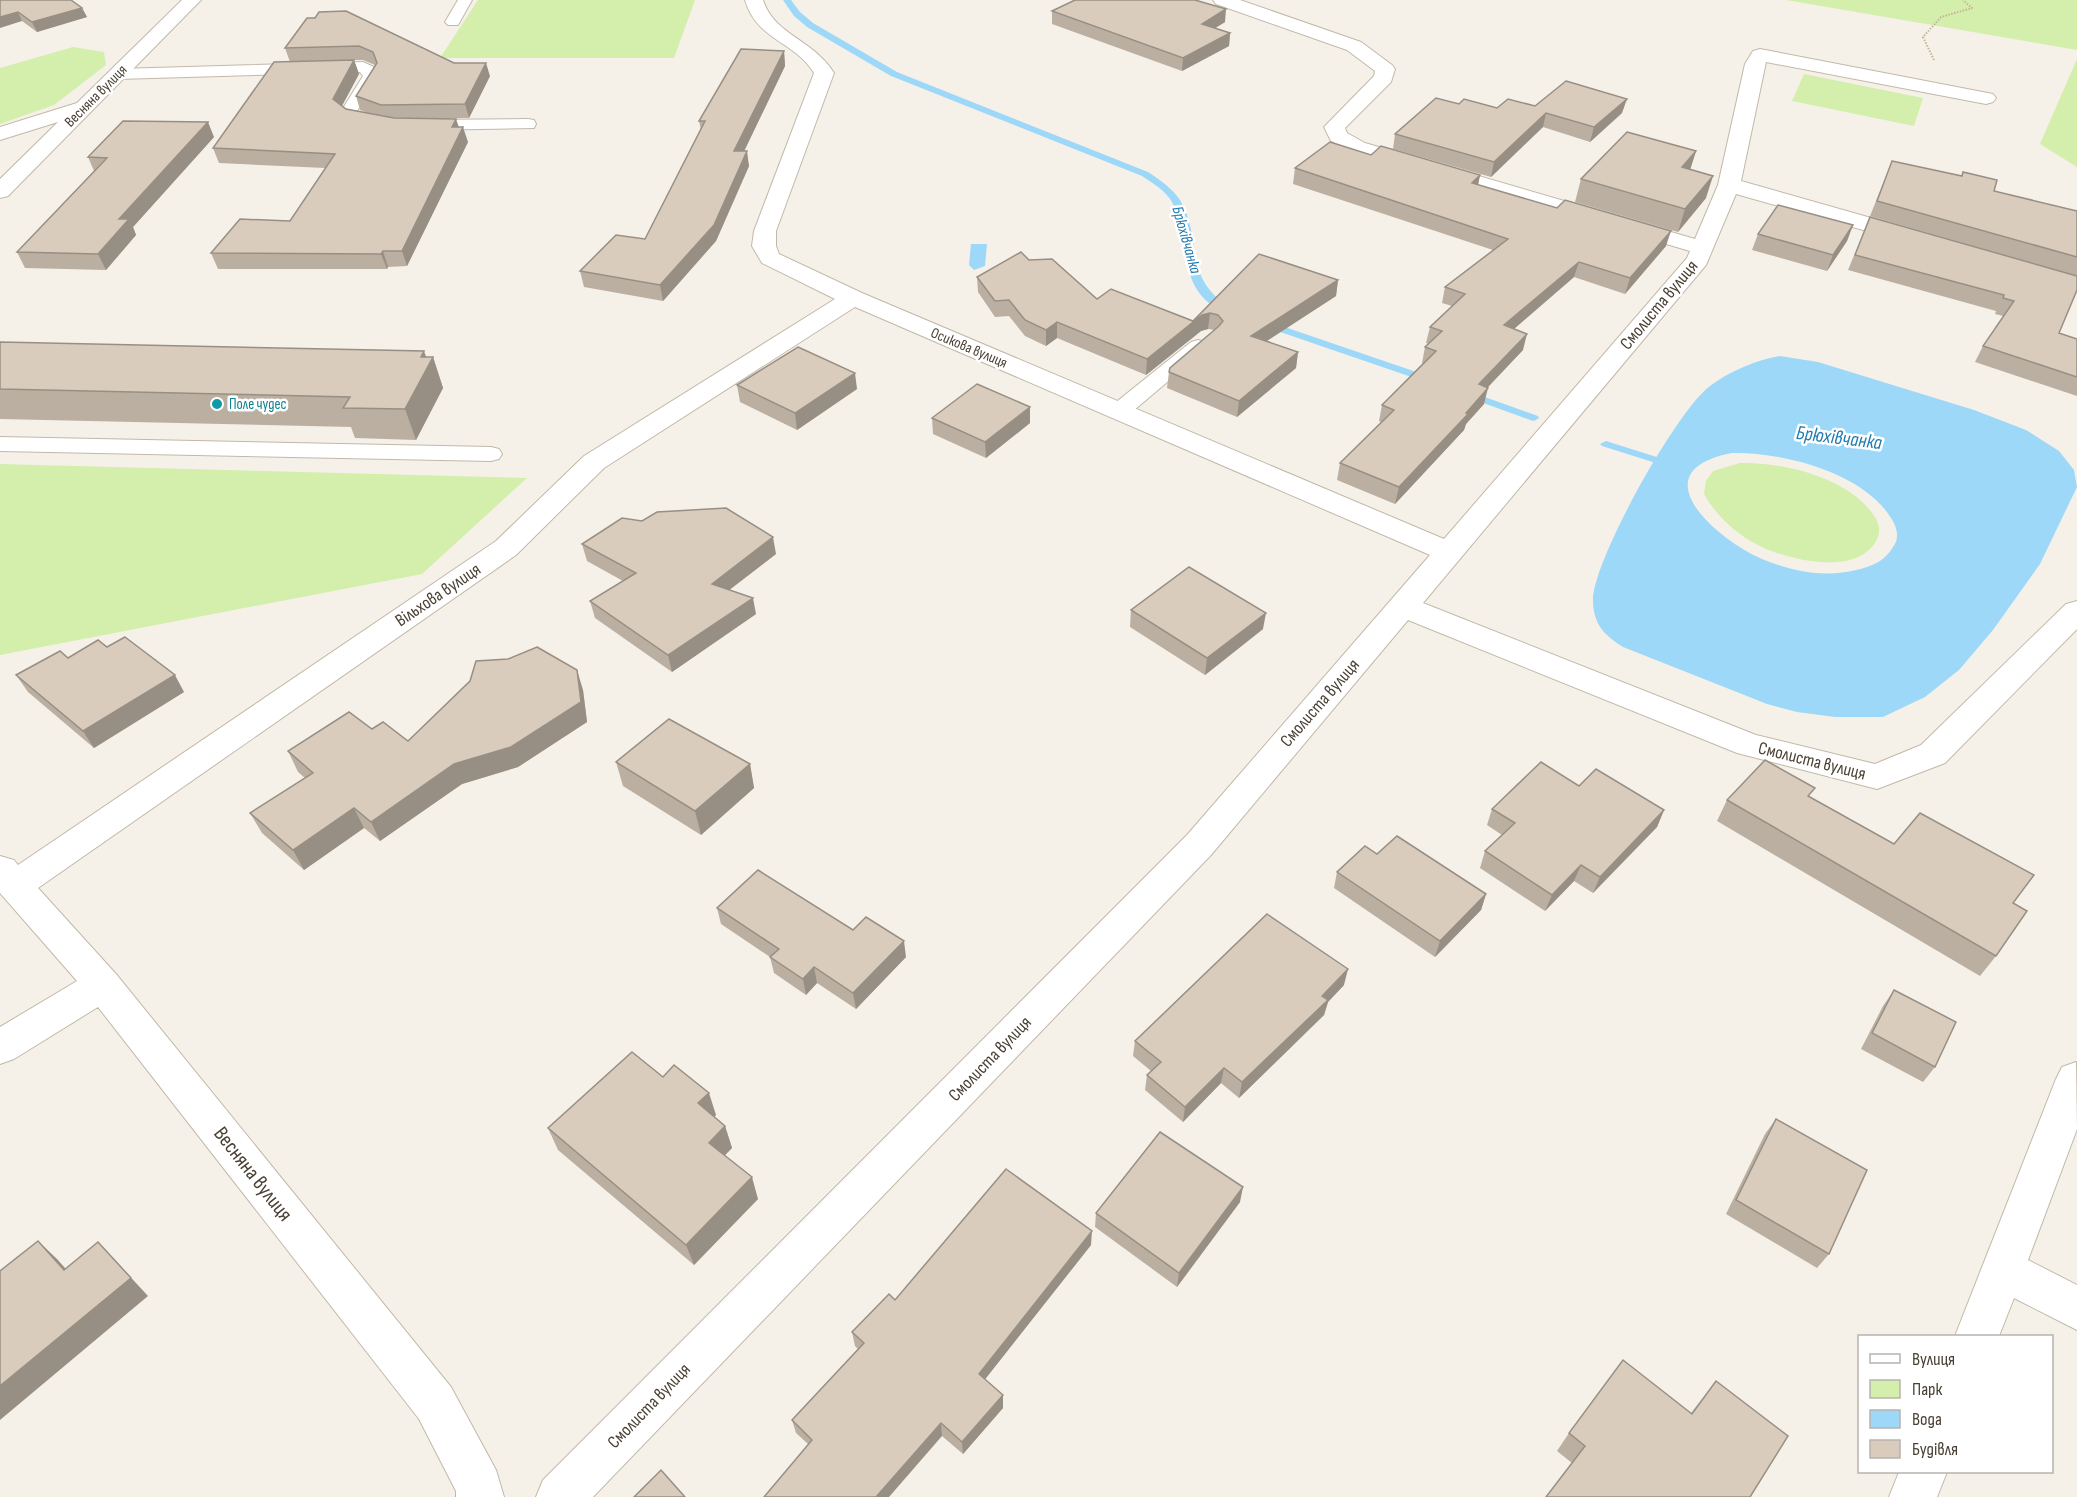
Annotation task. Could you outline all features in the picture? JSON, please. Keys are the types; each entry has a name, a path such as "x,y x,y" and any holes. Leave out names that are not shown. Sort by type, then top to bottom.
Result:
{"street":[{"name":"Весняна вулиця","path":"0,191 192,0"},
{"name":"Осикова вулиця","path":"754,0 758,15 769,29 819,60 824,73 765,231 764,246 770,258 853,298 1449,552"},
{"name":"Смолиста вулиця","path":"1222,0 1354,46 1385,69 1384,78 1334,127 1338,137 1358,147 1703,249"},
{"name":"Смолиста вулиця","path":"560,1497 1199,845 1690,269 1703,249 1729,184 1755,64 1760,55 1986,98"},
{"path":"0,134 87,105"},
{"path":"1729,184 1931,243"},
{"name":"Вільхова вулиця","path":"7,877 506,549 594,462 853,298"},
{"name":"Смолиста вулиця","path":"1403,606 1749,745 1877,777 1933,754 2077,611"},
{"name":"Весняна вулиця","path":"7,877 103,985 435,1403 479,1487 480,1497"},
{"path":"0,1047 103,985"},
{"path":"1977,1335 2076,1079"},
{"path":"2004,1270 2077,1308"},
{"path":"1913,1497 1923,1473"}],"lane":[{"path":"453,22 465,0"},
{"path":"118,74 363,67 370,71 371,76 348,113 362,121 403,125 528,124"},
{"path":"1118,412 1209,338"},
{"path":"0,444 491,454"}],"path":[{"path":"1931,87 1934,56 1923,37 1941,17 1972,8 1963,0"}],"green space":[{"path":"478,0 695,0 674,58 440,58"},
{"path":"1786,0 2077,0 2077,50"},
{"path":"73,47 104,52 106,65 54,105 0,124 0,68"},
{"path":"2077,59 2077,167 2040,144"},
{"path":"1804,74 1923,98 1914,126 1792,101"},
{"path":"1740,463 1757,463 1795,469 1815,475 1850,492 1864,503 1878,522 1877,539 1868,551 1855,558 1838,562 1802,560 1756,544 1727,523 1704,494 1706,481 1713,471"},
{"path":"0,464 527,478 422,574 0,655"}],"water":[{"path":"971,244 987,244 985,266 974,270 969,265"},
{"path":"1780,356 1818,362 1974,410 2026,430 2059,451 2074,470 2077,487 2040,564 1993,630 1959,670 1925,697 1883,717 1835,717 1797,712 1767,704 1623,647 1605,633 1595,616 1593,600 1597,580 1607,553 1639,487 1678,424 1695,400 1710,386 1735,371","holes":["1732,453 1774,456 1820,468 1861,488 1878,502 1895,525 1896,540 1890,552 1882,560 1867,567 1844,572 1808,572 1762,559 1725,537 1694,505 1688,489 1691,474 1704,462"]}],"building":[{"path":"0,0 71,0 82,8 32,22 18,12 0,17"},
{"path":"1075,0 1195,0 1226,9 1202,24 1230,33 1183,58 1052,11"},
{"path":"346,11 454,63 486,63 465,104 381,105 356,96 377,63 373,52 359,46 285,48 307,18 315,18 319,12"},
{"path":"741,49 784,51 734,151 747,151 714,225 660,285 580,271 616,235 645,239 705,121 699,121"},
{"path":"354,60 333,99 346,109 394,118 456,119 452,127 463,127 402,251 383,251 381,254 211,253 240,219 290,221 335,154 213,148 274,62"},
{"path":"1566,81 1627,99 1594,127 1546,113 1494,162 1395,134 1436,98 1459,104 1464,99 1497,108 1508,99 1535,106"},
{"path":"123,121 208,122 119,219 129,219 98,254 17,252 107,158 88,157"},
{"path":"1627,132 1696,151 1682,167 1713,176 1685,209 1581,179"},
{"path":"1330,142 1371,155 1381,146 1480,175 1472,183 1557,208 1565,200 1671,231 1630,278 1579,262 1504,325 1527,334 1479,384 1488,388 1466,413 1468,414 1399,487 1340,463 1394,410 1382,405 1436,351 1425,347 1442,331 1430,327 1465,294 1445,287 1508,239 1295,168"},
{"path":"1892,161 1962,176 1963,172 1997,180 1994,191 2077,211 2077,257 1877,201"},
{"path":"1778,205 1853,225 1833,255 1758,234"},
{"path":"1870,217 2077,276 2077,290 2059,333 2077,339 2077,377 1983,346 2014,301 2003,298 2004,295 1855,255"},
{"path":"1021,252 1029,260 1052,259 1097,299 1111,289 1193,321 1259,254 1338,280 1251,336 1298,352 1239,401 1169,372 1170,368 1219,326 1223,321 1218,315 1210,313 1202,315 1147,359 1057,322 1046,330 1025,320 1009,300 995,301 977,277"},
{"path":"0,342 424,351 421,357 433,357 405,409 343,408 350,397 0,389"},
{"path":"798,347 855,373 795,413 737,385"},
{"path":"977,384 1030,407 985,442 932,418"},
{"path":"726,508 773,537 712,584 753,598 668,655 590,601 636,573 582,544 622,518 642,521 657,512"},
{"path":"1189,567 1266,613 1207,658 1131,610"},
{"path":"125,637 175,675 83,731 16,675 60,651 68,658 98,640 107,647"},
{"path":"537,647 577,670 581,702 511,747 454,764 371,822 354,808 293,850 250,813 313,773 288,751 349,712 372,729 383,722 408,741 470,681 476,661 508,659"},
{"path":"669,719 750,764 695,811 616,762"},
{"path":"1765,760 1815,788 1808,796 1894,844 1920,813 2034,875 2013,903 2027,911 1996,956 1727,800"},
{"path":"1541,762 1579,786 1596,769 1664,810 1600,877 1581,865 1552,895 1485,851 1515,823 1492,809"},
{"path":"1397,836 1486,894 1440,941 1337,872 1365,846 1377,854"},
{"path":"758,870 853,930 866,917 904,941 853,993 814,967 803,979 770,957 779,949 717,908"},
{"path":"1267,914 1348,969 1322,996 1328,1000 1242,1082 1224,1068 1185,1107 1147,1075 1161,1062 1135,1041"},
{"path":"1894,990 1956,1022 1935,1067 1872,1033"},
{"path":"632,1052 663,1077 674,1065 709,1093 698,1103 725,1126 709,1143 752,1177 686,1245 548,1128"},
{"path":"1776,1119 1867,1170 1829,1254 1736,1200"},
{"path":"1160,1132 1243,1187 1179,1273 1096,1213"},
{"path":"1006,1169 1092,1231 979,1374 1003,1395 962,1442 941,1423 876,1497 764,1497 812,1440 792,1420 864,1343 852,1332 889,1294 895,1300"},
{"path":"38,1241 64,1270 98,1242 131,1278 0,1386 0,1271"},
{"path":"1623,1360 1692,1414 1716,1381 1788,1436 1750,1497 1546,1497 1585,1446 1569,1433"},
{"path":"661,1470 685,1497 634,1497"}],"waterway":[{"name":"Брюхівчанка","path":"787,0 797,14 810,25 894,74 1145,174 1167,191 1177,203 1195,277 1212,300 1226,310"},
{"name":"Брюхівчанка","path":"1267,324 1430,380"},
{"name":"Брюхівчанка","path":"1468,394 1534,418"},
{"name":"Брюхівчанка","path":"1606,444 1663,462 1671,460"}],"place":[{"name":"Поле чудес","path":"217,404"}]}
